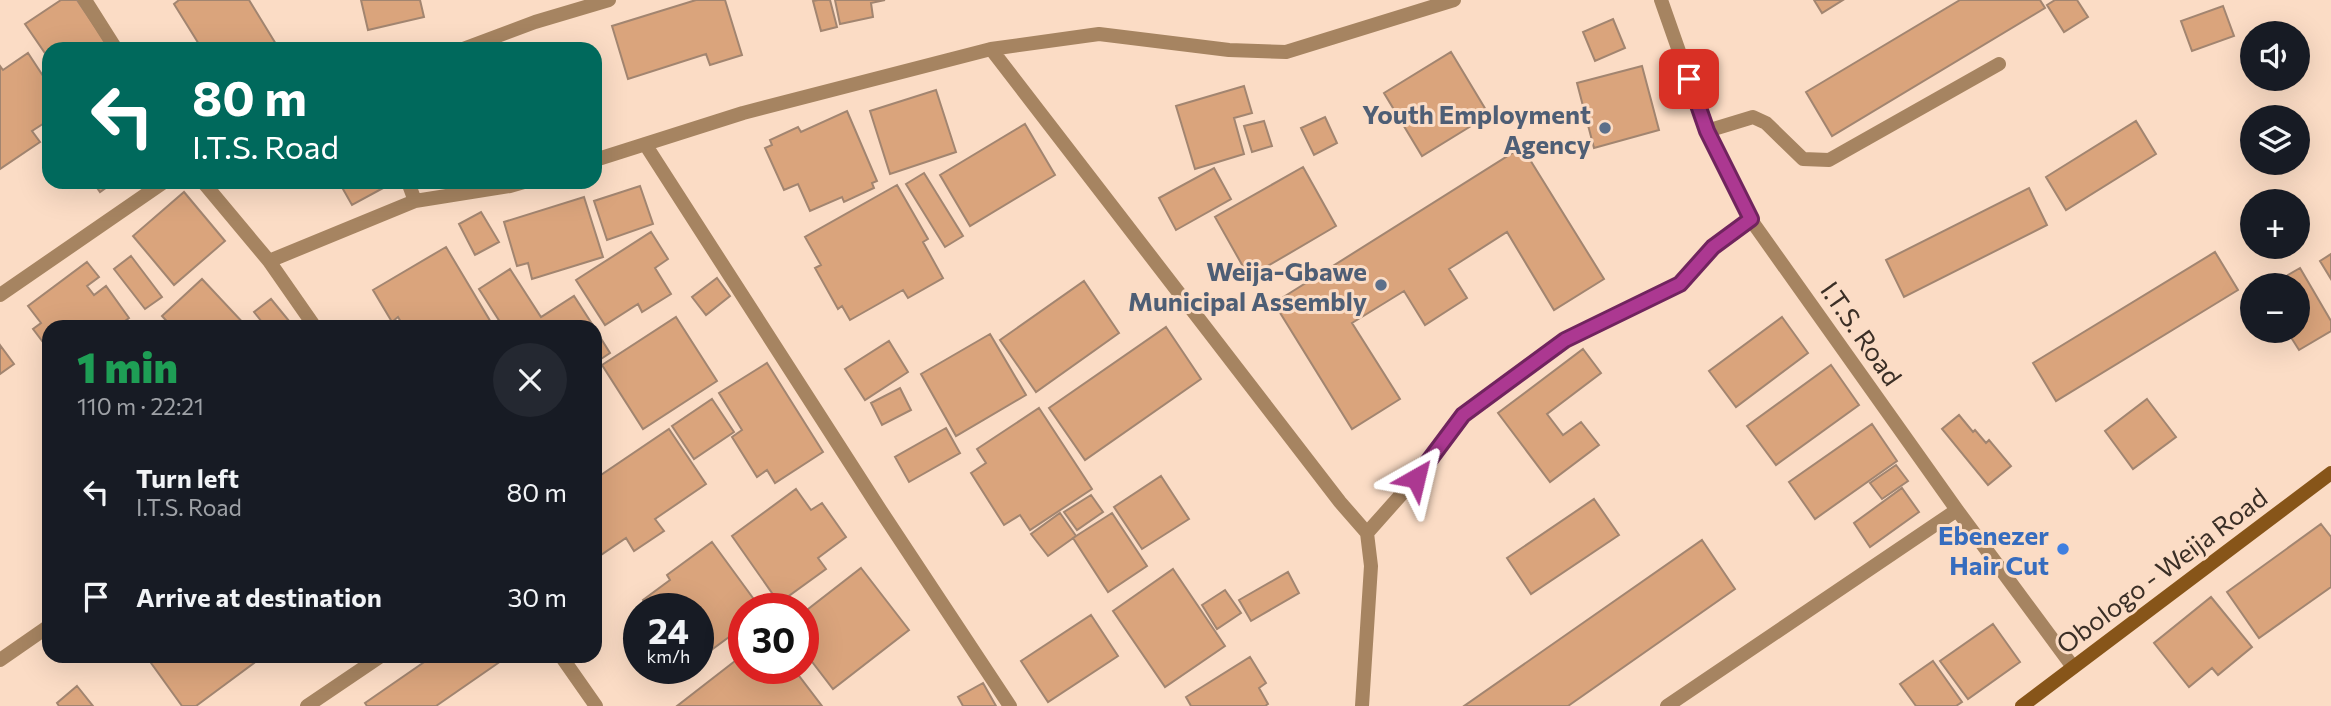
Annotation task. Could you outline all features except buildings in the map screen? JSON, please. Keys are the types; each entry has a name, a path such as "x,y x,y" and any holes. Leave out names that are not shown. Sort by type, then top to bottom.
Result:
{"street":[{"path":"85,0 112,42"},
{"path":"482,42 535,22 609,0"},
{"path":"602,158 743,113 991,49 1099,34 1229,50 1286,52 1454,0"},
{"name":"I.T.S. Road","path":"1661,0 1707,131 1751,219 1957,510 2073,667"},
{"path":"991,49 1177,293 1367,533 1371,566 1362,706"},
{"path":"1707,131 1753,117 1766,123 1803,159 1829,160 1999,64"},
{"path":"645,144 1010,706"},
{"path":"0,295 154,189"},
{"path":"209,189 269,261 310,320"},
{"path":"411,189 415,201"},
{"path":"269,261 415,201 491,189"},
{"path":"1367,533 1416,478 1463,415 1565,340 1680,284 1713,247 1751,219"},
{"name":"Obologo - Weija Road","path":"2022,706 2331,473"},
{"path":"1667,706 1957,510"},
{"path":"0,660 42,631"},
{"path":"307,706 371,663"},
{"path":"566,663 596,706"}],"place":[{"name":"Youth Employment Agency","path":"1605,128"},
{"name":"Weija-Gbawe Municipal Assembly","path":"1381,285"},
{"name":"Ebenezer Hair Cut","path":"2063,549"}],"route":[{"path":"1416,478 1463,415 1565,340 1680,284 1713,247 1751,219 1707,131 1689,79"}]}
